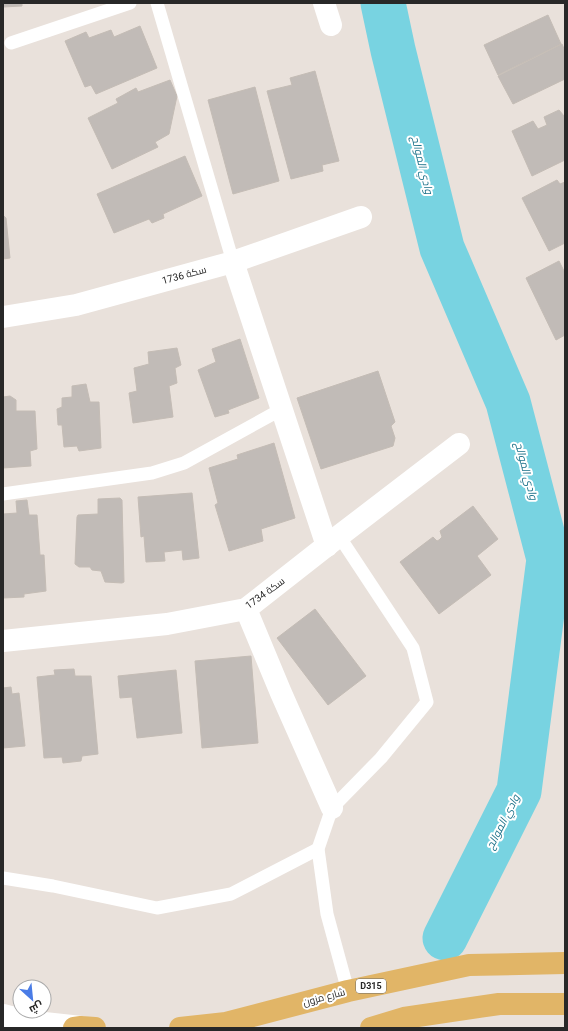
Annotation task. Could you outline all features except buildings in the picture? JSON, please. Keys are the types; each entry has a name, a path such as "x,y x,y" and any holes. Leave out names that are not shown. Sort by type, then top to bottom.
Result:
{"main road":[{"name":"شارع مزون","path":"180,1028 226,1023 348,991 469,965 565,963"},
{"path":"370,1028 404,1018 499,1004 565,1004"}],"street":[{"path":"324,3 331,25"},
{"name":"سكة 1736","path":"3,317 76,305 233,262 361,217"},
{"path":"233,262 282,410 333,541"},
{"name":"سكة 1734","path":"3,641 167,624 246,609 459,444"},
{"path":"246,609 332,808"},
{"path":"3,1015 26,1021 83,1028"}],"lane":[{"path":"11,43 130,3"},
{"path":"157,3 233,262"},
{"path":"3,494 152,473 184,463 282,410"},
{"path":"333,541 413,648 427,702 381,758 332,808 318,849 327,914 348,991"},
{"path":"3,878 53,886 157,908 231,894 318,849"}],"waterway":[{"name":"وادي الموالح","path":"383,3 393,50 442,248 508,402 549,559 519,791 445,938"}]}
